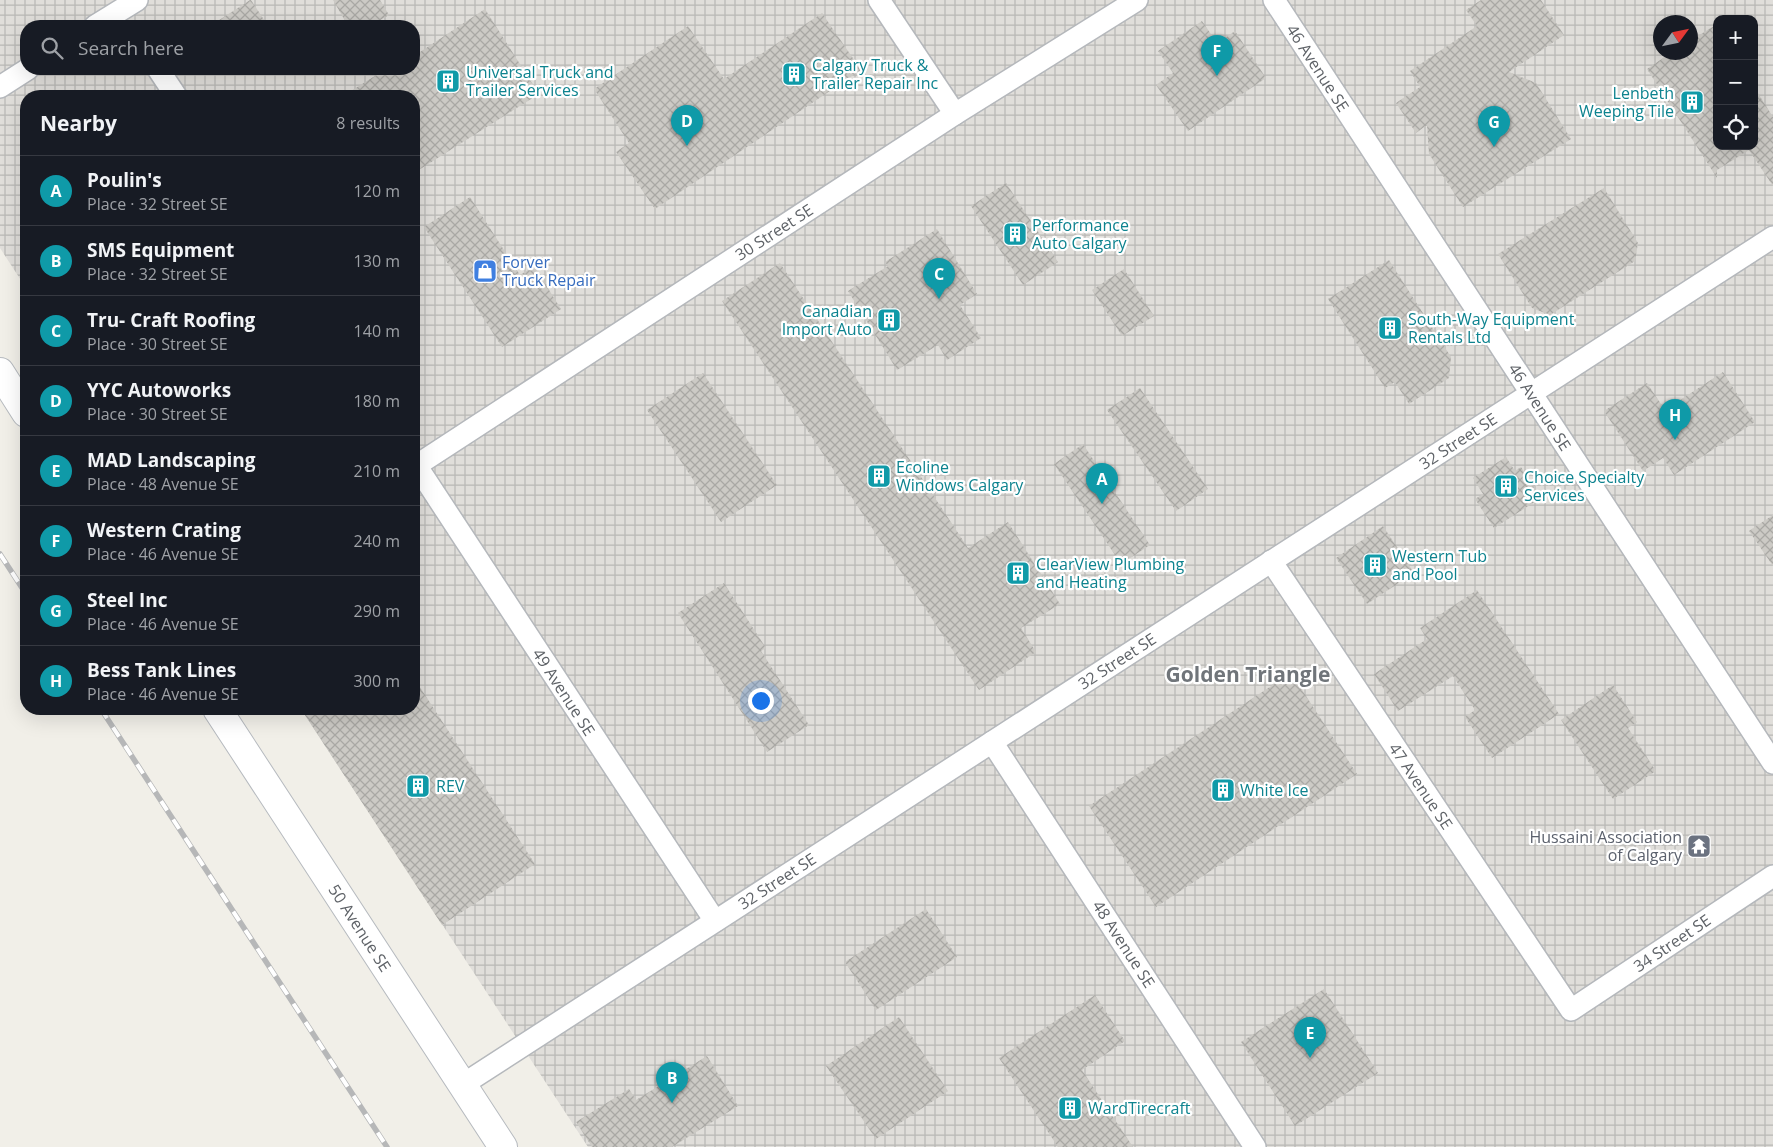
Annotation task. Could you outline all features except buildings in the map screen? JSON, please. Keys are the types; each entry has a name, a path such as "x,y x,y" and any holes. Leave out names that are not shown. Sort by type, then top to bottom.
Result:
{"street":[{"path":"879,0 955,114"},
{"name":"30 Street SE","path":"420,461 955,114 1137,0"},
{"name":"46 Avenue SE","path":"1274,0 1773,763"},
{"path":"110,20 129,12"},
{"path":"0,87 20,74"},
{"path":"162,75 172,90"},
{"name":"32 Street SE","path":"462,1085 1773,237"},
{"path":"0,372 20,404"},
{"name":"49 Avenue SE","path":"420,474 714,922"},
{"name":"47 Avenue SE","path":"1271,561 1571,1010"},
{"name":"50 Avenue SE","path":"221,715 503,1147"},
{"name":"48 Avenue SE","path":"992,742 1255,1147"},
{"name":"34 Street SE","path":"1571,1010 1773,876"}],"shaded area":[{"path":"0,0 1773,0 1773,1147 588,1147 305,715 420,715 420,90 20,90 20,279 0,248"}],"railway":[{"path":"0,554 20,585"},
{"path":"105,715 387,1147"}],"place":[{"name":"Calgary Truck & Trailer Repair Inc","path":"794,74"},
{"name":"Western Crating","path":"1217,76"},
{"name":"Universal Truck and Trailer Services","path":"448,81"},
{"name":"Lenbeth Weeping Tile","path":"1692,102"},
{"name":"YYC Autoworks","path":"687,146"},
{"name":"Steel Inc","path":"1494,147"},
{"name":"Performance Auto Calgary","path":"1015,234"},
{"name":"Forver Truck Repair","path":"485,271"},
{"name":"Tru- Craft Roofing","path":"939,299"},
{"name":"Canadian Import Auto","path":"889,320"},
{"name":"South-Way Equipment Rentals Ltd","path":"1390,328"},
{"name":"Bess Tank Lines","path":"1675,440"},
{"name":"Ecoline Windows Calgary","path":"879,476"},
{"name":"Choice Specialty Services","path":"1506,486"},
{"name":"Poulin's","path":"1102,504"},
{"name":"Western Tub and Pool","path":"1375,565"},
{"name":"ClearView Plumbing and Heating","path":"1018,573"},
{"name":"REV","path":"418,786"},
{"name":"White Ice","path":"1223,790"},
{"name":"Hussaini Association of Calgary","path":"1699,846"},
{"name":"MAD Landscaping","path":"1310,1058"},
{"name":"SMS Equipment","path":"672,1103"},
{"name":"WardTirecraft","path":"1070,1108"}],"district":[{"name":"Golden Triangle","path":"1248,675"}]}
